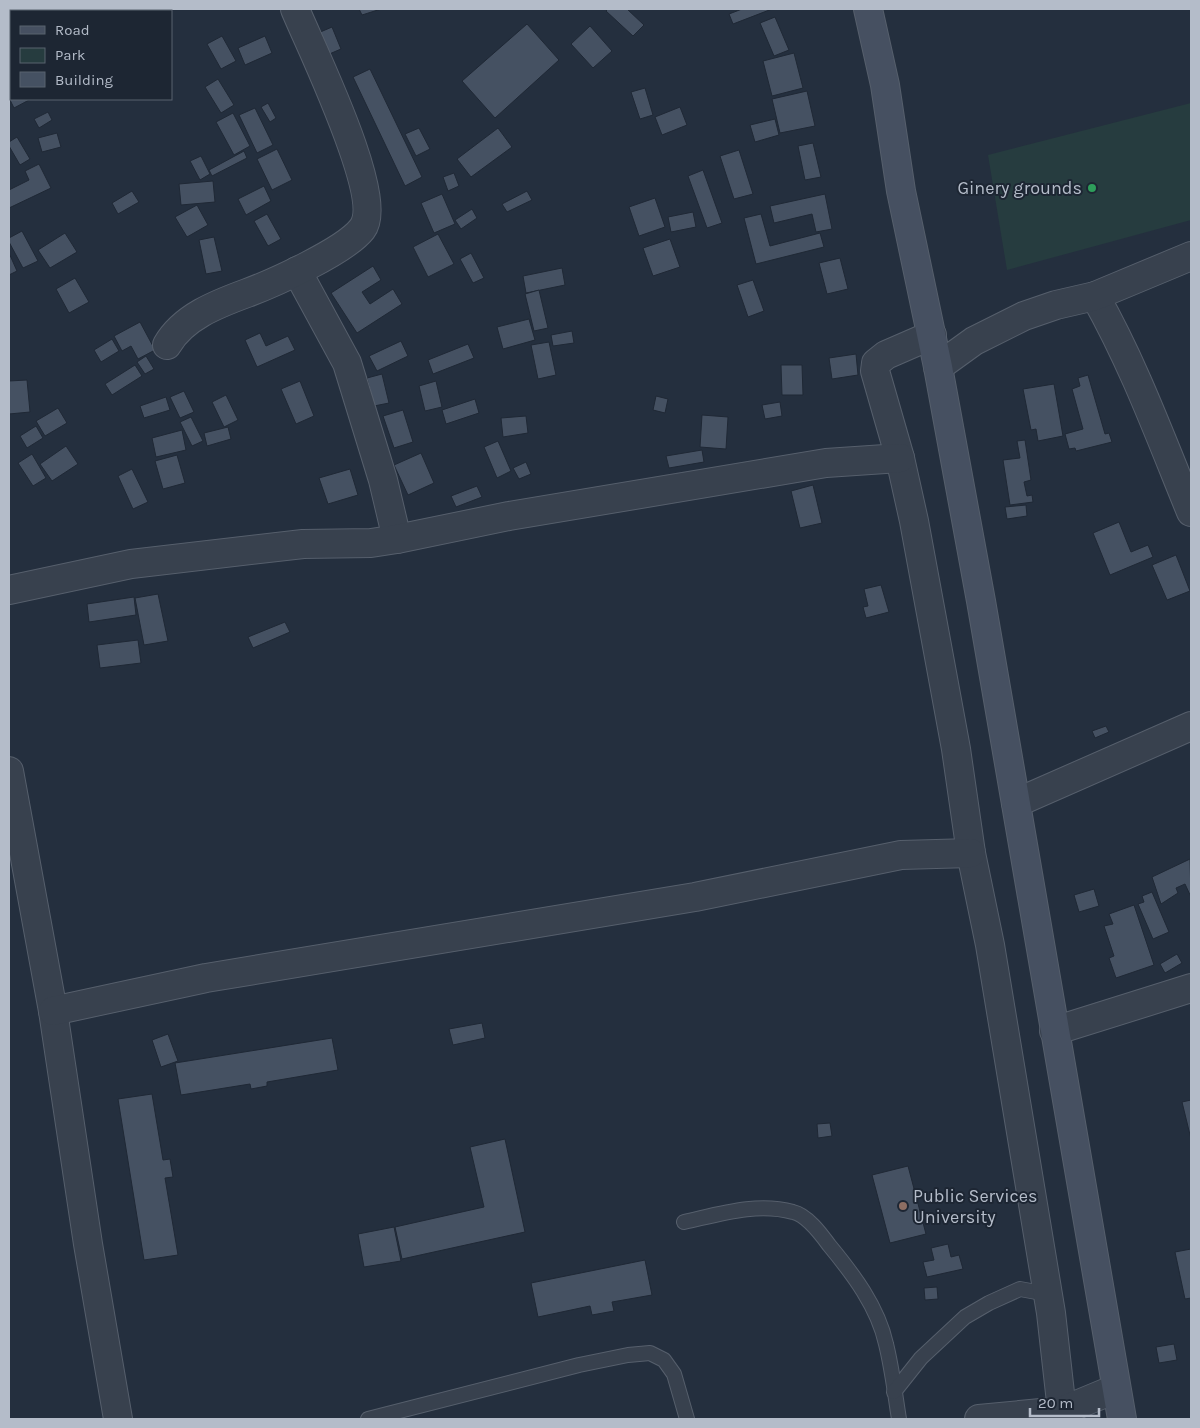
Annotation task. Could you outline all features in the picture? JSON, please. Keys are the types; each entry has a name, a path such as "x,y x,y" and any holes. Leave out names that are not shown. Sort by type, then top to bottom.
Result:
{"main road":[{"path":"868,9 885,85 901,191 938,368 1016,803 1115,1389 1122,1419"}],"street":[{"path":"167,345 174,332 216,304 256,290 297,271 347,241 362,228 367,215 361,172 338,107 295,9"},
{"path":"938,368 974,341 1024,316 1056,305 1095,296 1191,256"},
{"path":"297,271 347,363 383,480 397,539"},
{"path":"1095,296 1116,332 1132,367 1191,509"},
{"path":"932,335 886,355 876,363 876,371 900,458 933,622 971,853 990,944 1047,1294 1062,1411"},
{"path":"9,590 131,564 303,544 371,543 509,516 826,463 900,458"},
{"path":"1016,803 1191,726"},
{"path":"9,771 53,1011 88,1244 118,1419"},
{"path":"53,1011 206,978 685,899 901,855 971,853"},
{"path":"1054,1031 1191,988"},
{"path":"979,1419 1062,1411 1115,1389"}],"lane":[{"path":"684,1222 738,1210 768,1207 796,1212 817,1230 848,1268 873,1308 886,1342 899,1419"},
{"path":"894,1392 921,1358 965,1317 989,1303 1020,1289 1047,1294"},
{"path":"368,1419 579,1365 628,1355 650,1353 664,1360 674,1374 687,1419"}],"green space":[{"name":"Ginery grounds","path":"1191,103 1191,220 1007,270 988,155"}],"building":[{"path":"13,9 43,9 27,10 11,10"},
{"path":"359,9 381,9 362,15"},
{"path":"608,9 627,9 644,25 633,36 606,11"},
{"path":"742,9 772,9 733,24 729,14"},
{"path":"775,17 789,50 774,56 760,23"},
{"path":"527,24 559,60 495,118 462,81"},
{"path":"590,26 612,51 593,68 571,44"},
{"path":"332,27 341,49 327,55 318,33"},
{"path":"9,34 10,34 9,66"},
{"path":"222,36 236,61 221,69 207,44"},
{"path":"265,36 272,53 245,65 238,48"},
{"path":"794,53 803,88 772,96 763,61"},
{"path":"370,69 422,177 405,186 353,77"},
{"path":"218,79 234,105 221,113 205,87"},
{"path":"10,80 10,100 9,98"},
{"path":"645,88 653,115 640,119 631,92"},
{"path":"807,91 815,126 780,133 772,99"},
{"path":"10,100 29,100 14,108"},
{"path":"268,103 276,118 270,122 261,107"},
{"path":"680,107 687,125 662,135 655,117"},
{"path":"255,108 273,145 257,153 239,115"},
{"path":"48,112 52,120 39,128 34,119"},
{"path":"233,113 250,146 234,155 216,122"},
{"path":"775,119 779,135 755,142 750,125"},
{"path":"419,128 430,149 416,156 405,134"},
{"path":"498,128 512,147 471,177 457,159"},
{"path":"57,133 61,147 42,152 38,138"},
{"path":"17,137 30,159 20,165 9,146 9,142"},
{"path":"813,143 821,177 805,180 798,146"},
{"path":"277,149 292,180 272,190 257,159"},
{"path":"739,150 753,194 734,199 720,156"},
{"path":"244,151 247,158 212,176 209,170"},
{"path":"201,156 210,174 200,180 190,161"},
{"path":"39,164 51,188 9,208 9,190 29,180 25,171"},
{"path":"703,170 722,223 707,228 688,176"},
{"path":"454,173 459,186 448,191 443,177"},
{"path":"213,181 215,202 181,205 179,184"},
{"path":"264,186 271,201 246,215 238,199"},
{"path":"132,191 139,202 118,214 112,203"},
{"path":"527,191 532,200 507,212 502,204"},
{"path":"442,194 455,224 434,233 421,203"},
{"path":"825,194 832,229 816,232 812,214 774,223 770,206"},
{"path":"655,198 665,227 639,236 629,207"},
{"path":"197,205 208,225 187,237 175,217"},
{"path":"472,209 477,218 461,229 455,220"},
{"path":"693,212 696,227 671,232 668,217"},
{"path":"267,214 281,239 268,246 254,221"},
{"path":"761,214 770,246 820,233 824,247 756,264 744,218"},
{"path":"22,231 38,261 23,268 9,242 9,238"},
{"path":"65,233 77,252 50,268 38,250"},
{"path":"438,234 454,264 428,277 413,247"},
{"path":"214,237 222,271 206,274 199,240"},
{"path":"670,239 680,267 653,276 643,248"},
{"path":"9,253 17,271 9,275"},
{"path":"471,253 484,278 473,283 460,259"},
{"path":"840,258 848,289 827,294 819,263"},
{"path":"373,266 381,280 362,292 370,304 393,289 402,304 357,333 331,293"},
{"path":"562,268 565,285 526,293 523,276"},
{"path":"75,278 89,302 69,313 56,289"},
{"path":"753,280 764,311 748,317 737,285"},
{"path":"539,290 548,328 534,331 525,294"},
{"path":"529,319 535,340 503,349 497,327"},
{"path":"140,322 155,350 138,359 131,346 122,351 114,336"},
{"path":"572,331 574,343 553,346 551,335"},
{"path":"260,333 266,346 288,336 295,350 257,367 245,340"},
{"path":"112,339 119,351 101,362 94,350"},
{"path":"401,341 408,356 377,371 369,356"},
{"path":"549,342 556,375 538,379 531,345"},
{"path":"468,344 474,358 433,374 428,360"},
{"path":"856,354 858,375 832,379 829,358"},
{"path":"146,356 154,369 145,374 137,362"},
{"path":"135,365 142,376 112,395 105,384"},
{"path":"781,365 802,365 803,395 782,395"},
{"path":"382,374 389,403 374,406 367,378"},
{"path":"1088,375 1105,434 1109,433 1112,442 1076,451 1075,448 1069,449 1065,434 1083,429 1072,389 1080,386 1078,378"},
{"path":"27,380 30,412 9,414 9,381"},
{"path":"300,381 314,416 296,424 281,389"},
{"path":"436,381 442,407 425,411 419,386"},
{"path":"1054,384 1063,436 1038,441 1036,429 1031,430 1023,389"},
{"path":"184,391 194,412 180,418 170,397"},
{"path":"226,395 238,420 224,427 212,402"},
{"path":"656,396 668,399 665,413 653,410"},
{"path":"166,397 170,410 144,418 140,406"},
{"path":"475,399 479,413 446,424 442,410"},
{"path":"780,402 782,416 765,419 762,405"},
{"path":"58,408 67,423 45,436 36,421"},
{"path":"403,410 413,442 394,448 383,416"},
{"path":"702,415 728,417 726,449 700,447"},
{"path":"526,416 528,433 503,437 501,418"},
{"path":"191,417 203,441 192,446 180,422"},
{"path":"36,426 43,438 27,448 20,436"},
{"path":"228,427 231,439 207,446 204,433"},
{"path":"182,430 186,450 156,457 152,438"},
{"path":"1025,440 1031,480 1024,482 1027,496 1032,495 1033,502 1010,505 1003,460 1020,458 1017,441"},
{"path":"498,441 511,471 497,478 484,447"},
{"path":"66,446 78,464 52,481 40,464"},
{"path":"702,450 704,462 669,468 666,456"},
{"path":"421,453 434,483 408,495 394,465"},
{"path":"32,454 46,478 33,486 18,463"},
{"path":"177,455 185,483 163,489 155,461"},
{"path":"526,462 531,474 519,479 513,468"},
{"path":"132,469 148,502 133,509 118,476"},
{"path":"350,469 358,495 328,504 319,478"},
{"path":"813,485 822,523 800,528 791,491"},
{"path":"477,486 482,497 456,507 451,496"},
{"path":"1026,505 1027,516 1007,519 1005,507"},
{"path":"1119,522 1131,552 1148,545 1153,557 1110,575 1093,533"},
{"path":"1176,555 1190,591 1167,600 1152,565"},
{"path":"881,585 889,612 866,618 863,607 868,606 864,589"},
{"path":"158,594 168,641 144,645 135,598"},
{"path":"134,597 136,615 89,622 87,604"},
{"path":"285,622 290,632 253,648 248,637"},
{"path":"138,640 141,663 100,668 97,645"},
{"path":"1106,726 1109,732 1095,738 1092,731"},
{"path":"1190,859 1191,897 1185,884 1176,888 1178,893 1161,904 1152,877"},
{"path":"1094,889 1099,906 1079,912 1074,895"},
{"path":"1152,892 1169,932 1153,939 1138,904 1144,902 1142,896"},
{"path":"1134,905 1154,965 1116,978 1109,958 1114,956 1104,926 1113,924 1109,914"},
{"path":"1177,954 1182,963 1165,973 1160,964"},
{"path":"482,1023 485,1038 453,1045 449,1029"},
{"path":"168,1034 178,1061 161,1067 152,1040"},
{"path":"332,1038 338,1070 267,1082 267,1086 251,1089 250,1084 181,1095 175,1063"},
{"path":"152,1094 163,1160 170,1159 173,1177 165,1178 178,1255 144,1260 118,1099"},
{"path":"1191,1100 1191,1139 1182,1102"},
{"path":"830,1123 832,1136 818,1138 817,1124"},
{"path":"505,1139 525,1232 402,1259 395,1227 484,1207 470,1147"},
{"path":"908,1166 926,1234 890,1243 872,1175"},
{"path":"394,1227 401,1261 364,1267 358,1234"},
{"path":"948,1244 951,1257 959,1255 963,1269 927,1277 923,1262 934,1260 931,1248"},
{"path":"1191,1249 1191,1298 1185,1299 1175,1252"},
{"path":"645,1260 652,1295 612,1302 614,1311 592,1315 590,1306 538,1317 531,1283"},
{"path":"937,1287 938,1299 925,1300 924,1288"},
{"path":"1174,1344 1177,1360 1159,1363 1156,1347"}],"place":[{"name":"Ginery grounds","path":"1092,188"},
{"name":"Public Services University","path":"903,1206"}]}
